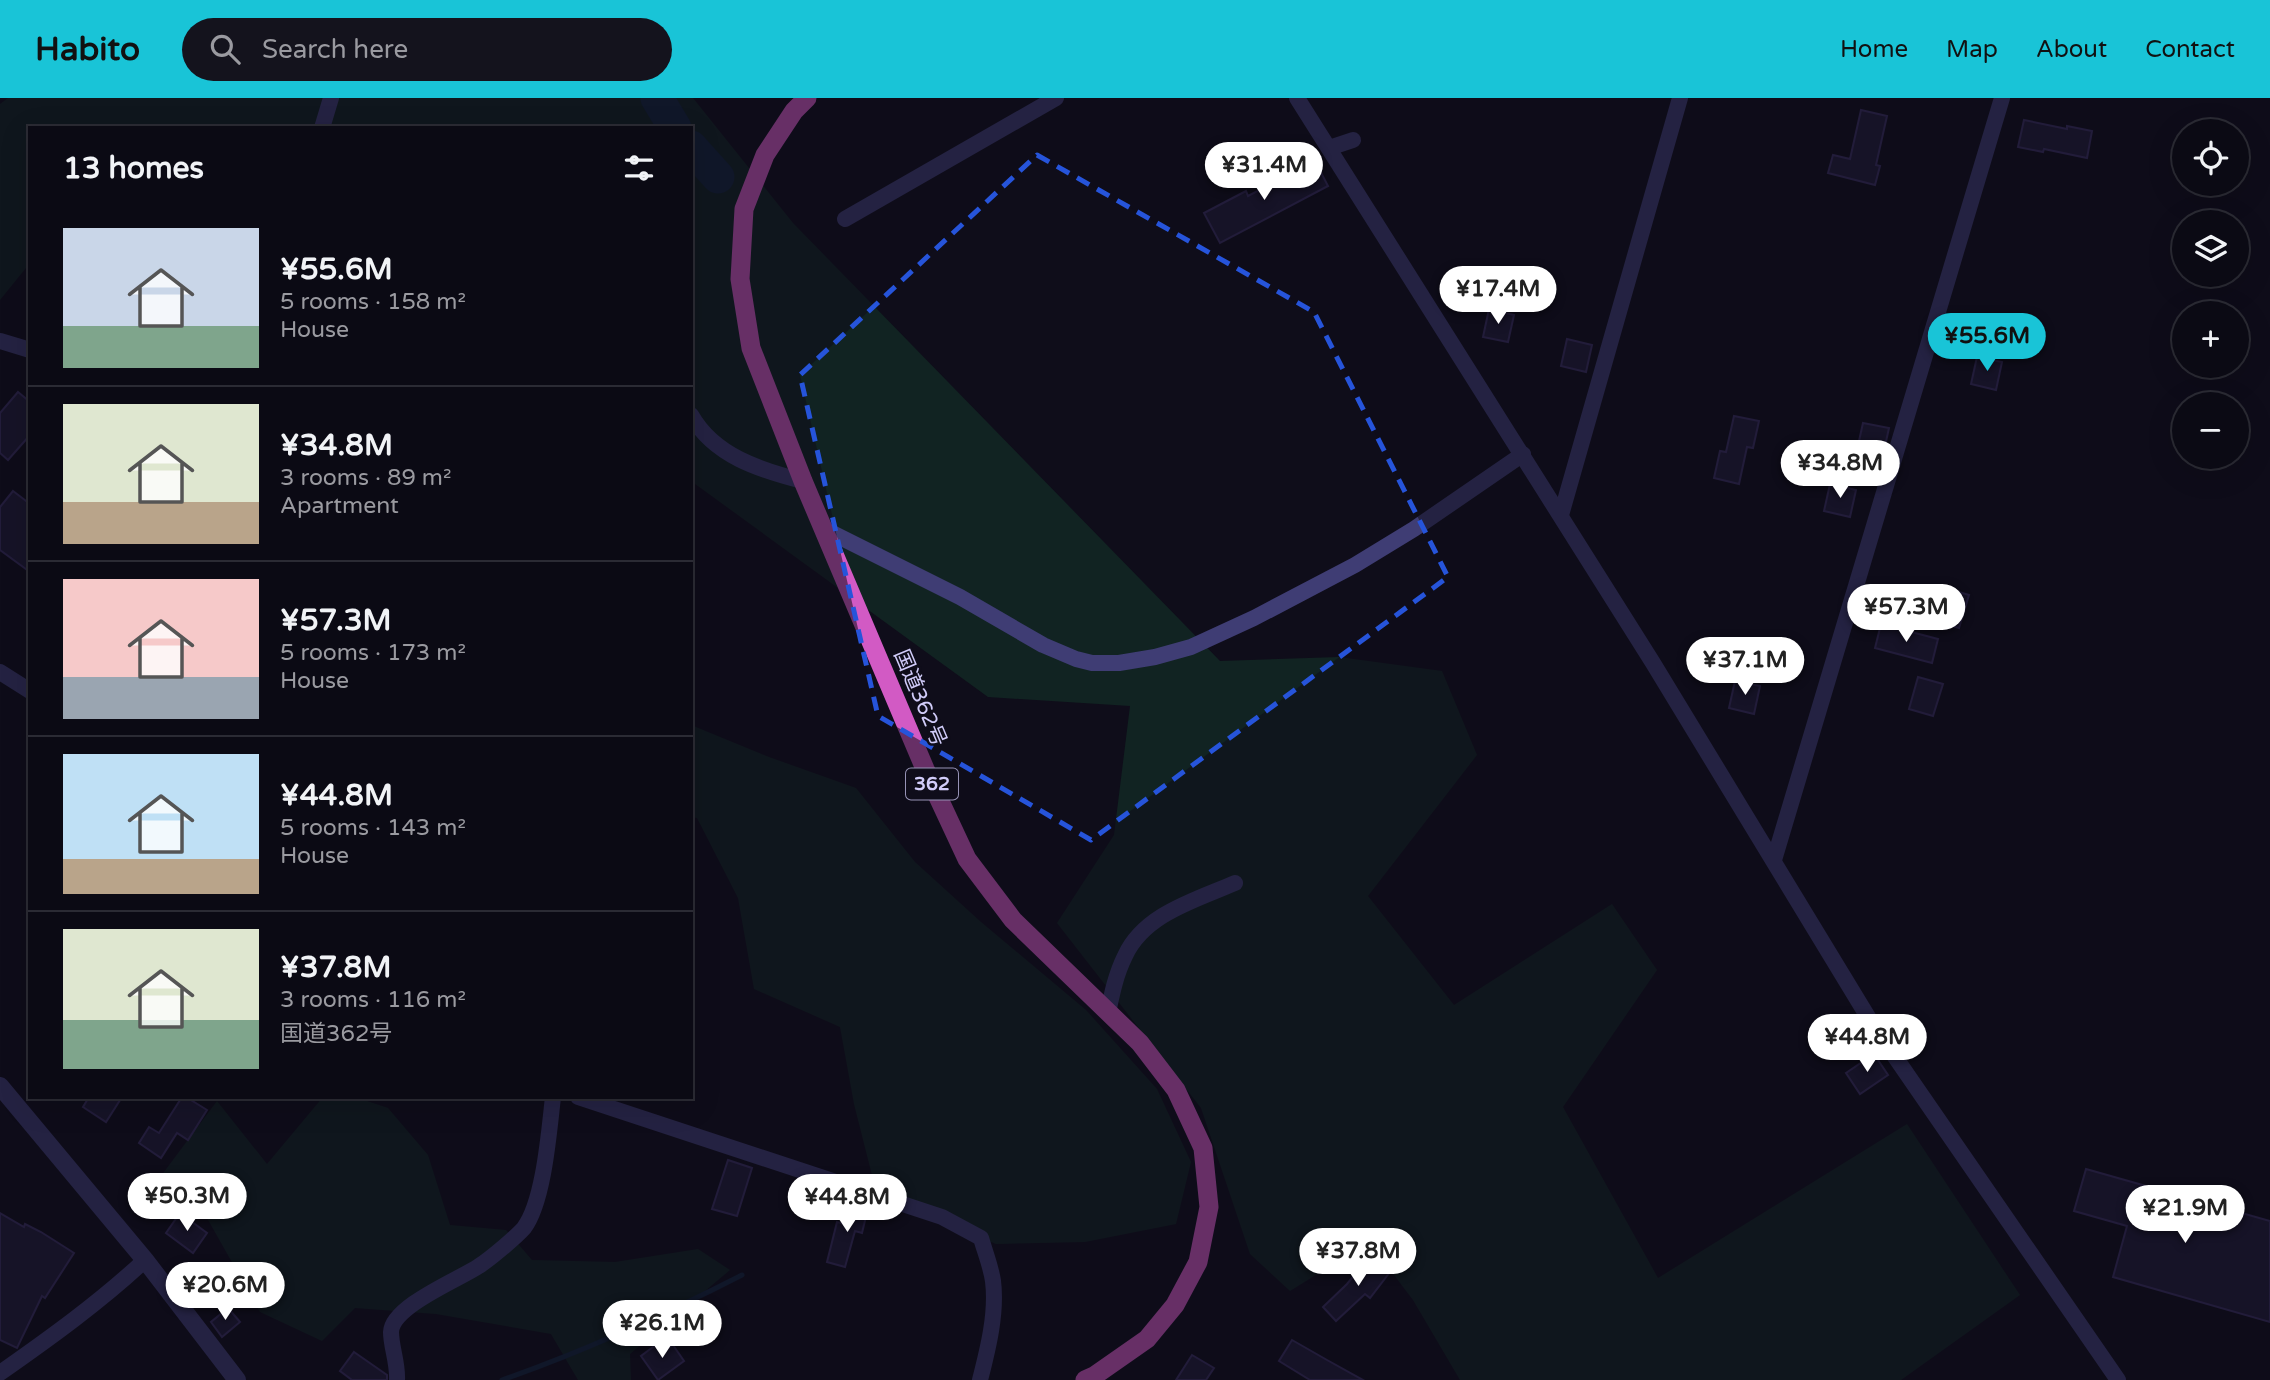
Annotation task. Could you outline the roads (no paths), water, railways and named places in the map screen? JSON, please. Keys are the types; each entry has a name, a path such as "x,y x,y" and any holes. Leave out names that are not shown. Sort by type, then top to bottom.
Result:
{"highway":[{"name":"国道362号","path":"807,98 794,111 765,155 744,209 740,279 751,348 803,481 925,769 967,859 1013,920 1140,1042 1175,1090 1203,1148 1209,1208 1198,1262 1175,1305 1147,1339 1085,1380"}],"street":[{"path":"323,126 331,98"},
{"path":"845,219 1056,98"},
{"path":"1297,98 1561,515 1871,1022 2118,1380"},
{"path":"1561,515 1680,98"},
{"path":"1774,860 2002,98"},
{"path":"1329,148 1353,140"},
{"path":"0,341 28,349"},
{"path":"693,418 701,431 729,453 765,471 803,481"},
{"path":"824,529 960,597 1043,645 1092,663 1119,663 1191,647 1254,618 1355,565 1414,529 1523,454"},
{"path":"0,672 28,690"},
{"path":"1108,1013 1115,979 1126,953 1146,926 1235,883"},
{"path":"0,1086 145,1260 237,1380"},
{"path":"397,1380 391,1331 396,1320 416,1302 479,1266 524,1228 540,1186 553,1099"},
{"path":"584,1099 942,1217 981,1238 994,1296 989,1344 981,1380"},
{"path":"0,1373 50,1339 145,1260"}],"waterway":[{"path":"657,98 674,126"},
{"path":"693,149 718,177"},
{"path":"502,1380 624,1332 742,1275"}]}
